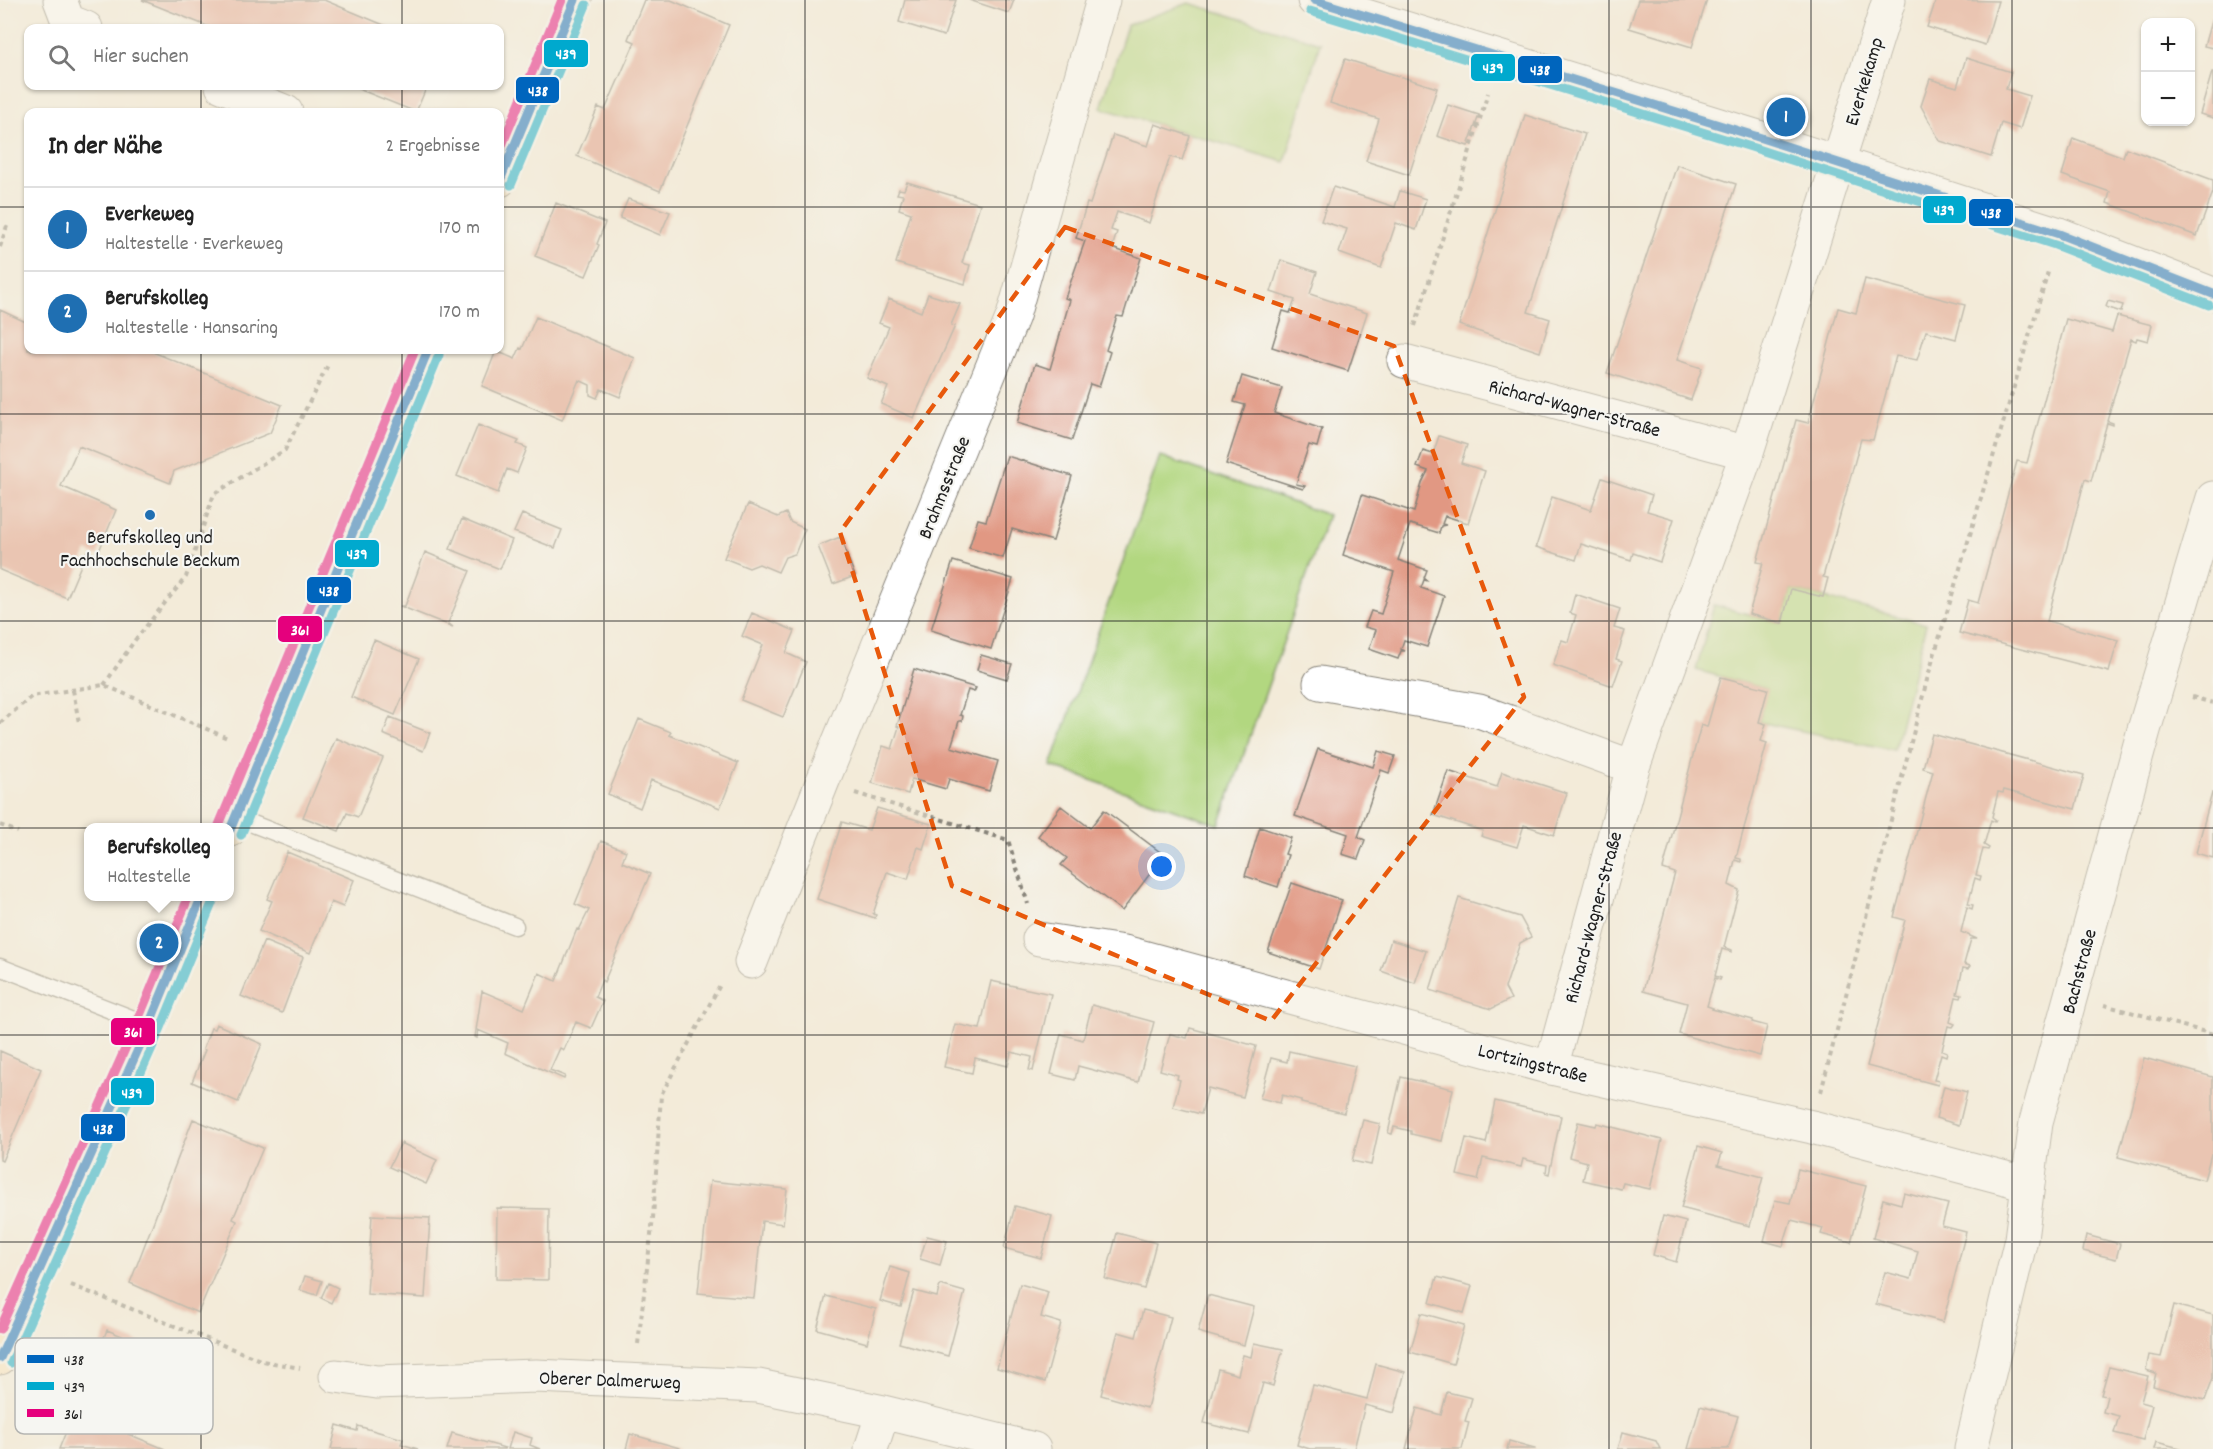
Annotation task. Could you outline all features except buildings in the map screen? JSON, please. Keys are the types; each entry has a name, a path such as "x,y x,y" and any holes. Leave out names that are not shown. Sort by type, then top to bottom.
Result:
{"street":[{"path":"60,0 68,21 76,24"},
{"path":"504,170 575,0"},
{"name":"Brahmsstraße","path":"751,962 1013,316 1103,0"},
{"path":"1314,0 2059,234 2213,294"},
{"name":"Everkekamp","path":"1838,163 1889,0"},
{"path":"232,90 276,108"},
{"name":"Richard-Wagner-Straße","path":"1551,1068 1633,766 1747,453 1838,163"},
{"path":"232,823 426,354"},
{"name":"Richard-Wagner-Straße","path":"1404,361 1747,453"},
{"name":"Bachstraße","path":"1971,1449 2021,1239 2036,1122 2153,699 2213,498"},
{"path":"1320,683 1479,711 1633,766"},
{"path":"0,1358 149,1025 200,901"},
{"name":"Lortzingstraße","path":"1038,939 1124,952 1551,1068 1812,1127 2028,1184"},
{"name":"Oberer Dalmerweg","path":"336,1376 377,1382 536,1376 758,1386 883,1412 1034,1449"},
{"path":"871,1449 883,1412"}],"lane":[{"path":"234,825 515,926"},
{"path":"0,967 149,1025"}],"path":[{"path":"1404,361 1499,57"},
{"path":"0,247 7,226"},
{"path":"1812,1127 1928,676 2059,234"},
{"path":"104,685 135,640 186,577 214,494 285,450 329,363"},
{"path":"0,723 32,696 104,685 261,753"},
{"path":"73,690 79,723"},
{"path":"822,783 1008,840 1038,939"},
{"path":"0,825 18,832"},
{"path":"634,1380 653,1218 661,1095 721,983 751,962"},
{"path":"2071,997 2213,1034"},
{"path":"39,1273 204,1338"},
{"path":"213,1341 263,1361 336,1376"}],"highlighted area":[{"path":"1065,227 1394,346 1524,697 1271,1021 952,886 840,532"}],"green space":[{"path":"1189,3 1320,43 1285,162 1101,108 1127,25"},
{"path":"1160,456 1328,515 1219,825 1051,766"},
{"path":"1791,589 1926,624 1894,750 1759,722 1767,689 1696,670 1714,605 1782,623"}],"transit line":[{"name":"361","path":"504,140 562,0"},
{"name":"438","path":"504,170 575,0"},
{"name":"438","path":"1314,0 1755,136 2059,234 2213,294"},
{"name":"439","path":"511,185 586,5"},
{"name":"439","path":"1310,11 1751,147 2055,245 2209,305"},
{"name":"361","path":"220,823 413,354"},
{"name":"438","path":"233,823 426,354"},
{"name":"439","path":"241,835 439,355"},
{"name":"361","path":"0,1329 138,1020 187,901"},
{"name":"438","path":"0,1358 149,1025 200,901"},
{"name":"439","path":"22,1338 160,1030 213,901"},
{"name":"439","path":"11,1363 15,1354"}],"place":[{"name":"Everkeweg","path":"1786,117"},
{"name":"Berufskolleg und Fachhochschule Beckum","path":"150,515"},
{"name":"Berufskolleg","path":"159,943"}]}
